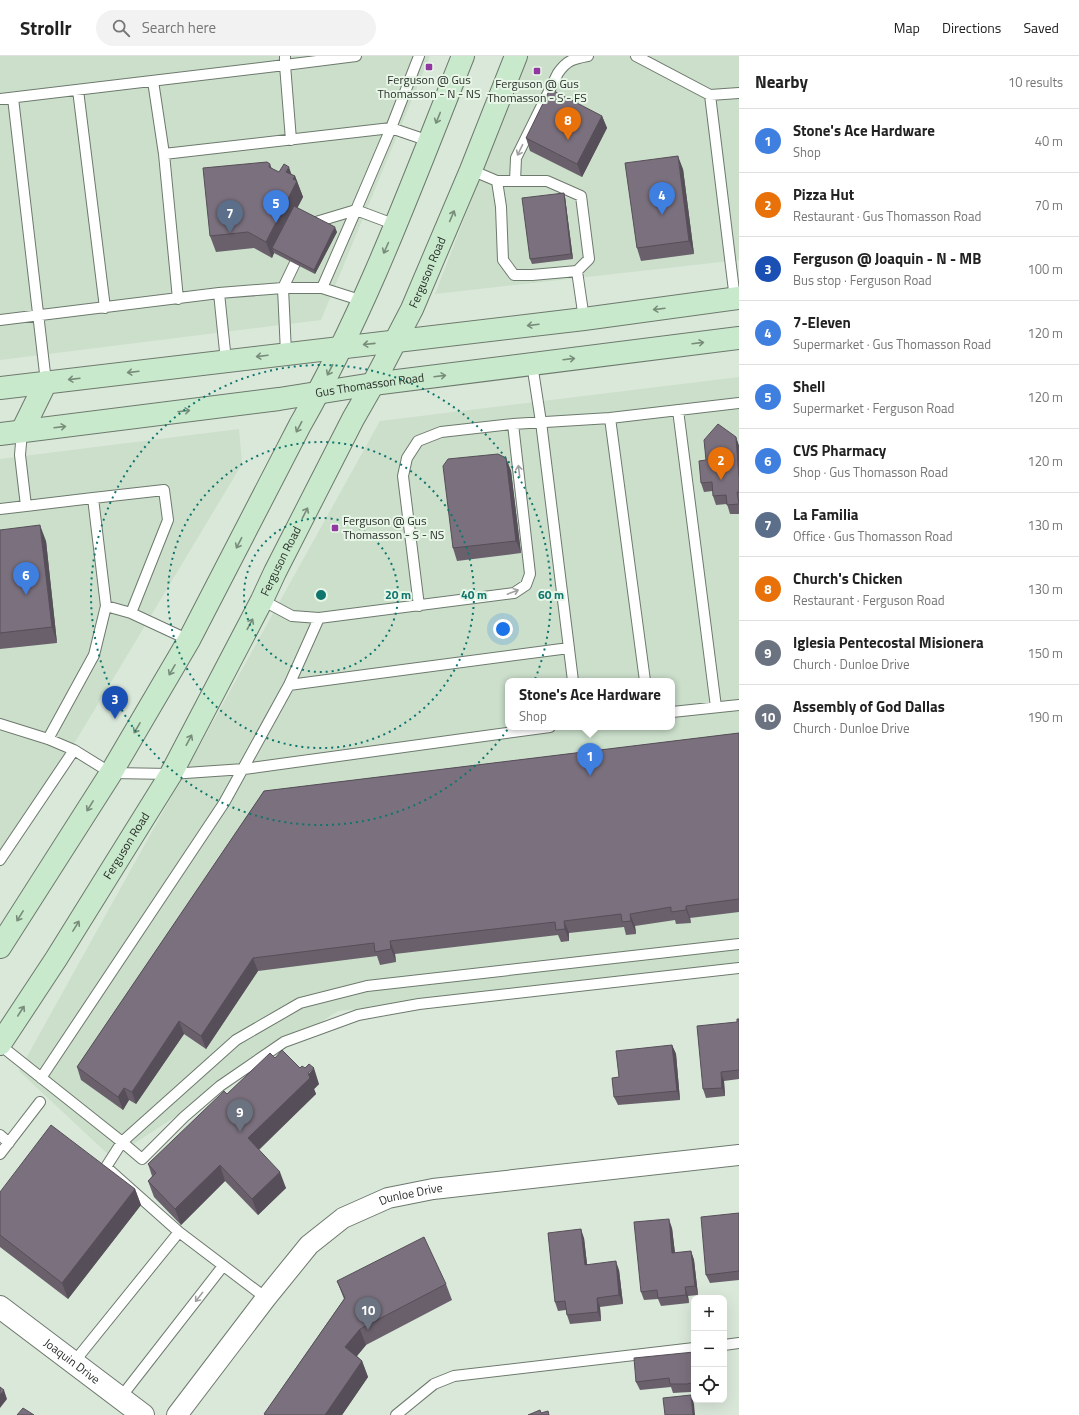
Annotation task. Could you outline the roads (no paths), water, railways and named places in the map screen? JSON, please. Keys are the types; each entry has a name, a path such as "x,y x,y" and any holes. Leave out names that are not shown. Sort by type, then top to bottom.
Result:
{"main road":[{"path":"0,948 111,773 189,640 342,347 396,225 464,56"},
{"name":"Ferguson Road","path":"0,1044 56,959 171,774 262,600 346,433 412,309 471,170 516,56"},
{"path":"0,388 286,353 584,319 737,298"},
{"name":"Gus Thomasson Road","path":"0,434 279,399 373,384 739,338"},
{"path":"22,431 46,382"}],"street":[{"name":"Dunloe Drive","path":"177,1415 266,1298 310,1245 343,1218 388,1198 433,1189 739,1155"},
{"name":"Joaquin Drive","path":"0,1307 143,1415"}],"lane":[{"path":"0,99 153,81 285,61 356,56"},
{"path":"322,288 391,128 419,56"},
{"path":"515,181 516,158 558,73 565,63 576,58 588,56"},
{"path":"636,56 710,95 739,93"},
{"path":"285,61 291,140"},
{"path":"153,81 164,154 178,299"},
{"path":"78,90 105,308"},
{"path":"710,95 734,246 737,298"},
{"path":"13,98 46,382"},
{"path":"164,154 391,128 430,141"},
{"path":"471,170 497,181 546,181 581,196 589,259 577,272 514,275 504,260 501,207 497,181"},
{"path":"316,222 356,210 396,225"},
{"path":"286,353 283,288 294,263"},
{"path":"577,272 584,319"},
{"path":"0,320 219,293 283,288 322,288 363,301"},
{"path":"219,293 226,361"},
{"path":"532,364 541,422 573,678"},
{"path":"419,606 404,476 407,458 418,441 441,432 513,424 610,418 739,403"},
{"path":"678,410 716,708"},
{"path":"610,418 644,678"},
{"path":"262,600 292,616 319,618 514,594 526,585 530,574 513,424"},
{"path":"22,431 20,455 26,506"},
{"path":"0,509 164,490 168,520 131,613"},
{"path":"48,738 94,655 106,606 93,498"},
{"path":"106,606 131,613 189,640"},
{"path":"41,1078 224,803 244,769 289,684 319,618"},
{"path":"289,684 569,648"},
{"path":"675,712 739,705"},
{"path":"1,726 48,738 74,750 111,773 171,774 244,769 528,730"},
{"path":"0,860 74,750"},
{"path":"266,1298 180,1232 106,1167 122,1142 236,1040 300,1004 367,986 739,944"},
{"path":"0,1044 142,1159 184,1117 220,1086 284,1042 358,1015 419,1004 739,968"},
{"path":"0,1154 40,1102"},
{"path":"0,1135 9,1143"},
{"path":"74,1362 180,1232"},
{"path":"121,1397 223,1266"},
{"path":"727,1344 739,1343"},
{"path":"396,1415 434,1384 454,1376 691,1348"}],"place":[{"name":"Ferguson @ Gus Thomasson - N - NS","path":"429,67"},
{"name":"Ferguson @ Gus Thomasson - S - FS","path":"537,71"},
{"name":"Church's Chicken","path":"568,140"},
{"name":"7-Eleven","path":"662,215"},
{"name":"Shell","path":"276,223"},
{"name":"La Familia","path":"230,233"},
{"name":"Pizza Hut","path":"721,480"},
{"name":"Ferguson @ Gus Thomasson - S - NS","path":"335,528"},
{"name":"CVS Pharmacy","path":"26,595"},
{"name":"Ferguson @ Joaquin - N - MB","path":"115,719"},
{"name":"Stone's Ace Hardware","path":"590,776"},
{"name":"Iglesia Pentecostal Misionera","path":"240,1132"},
{"name":"Assembly of God Dallas","path":"368,1330"}]}
